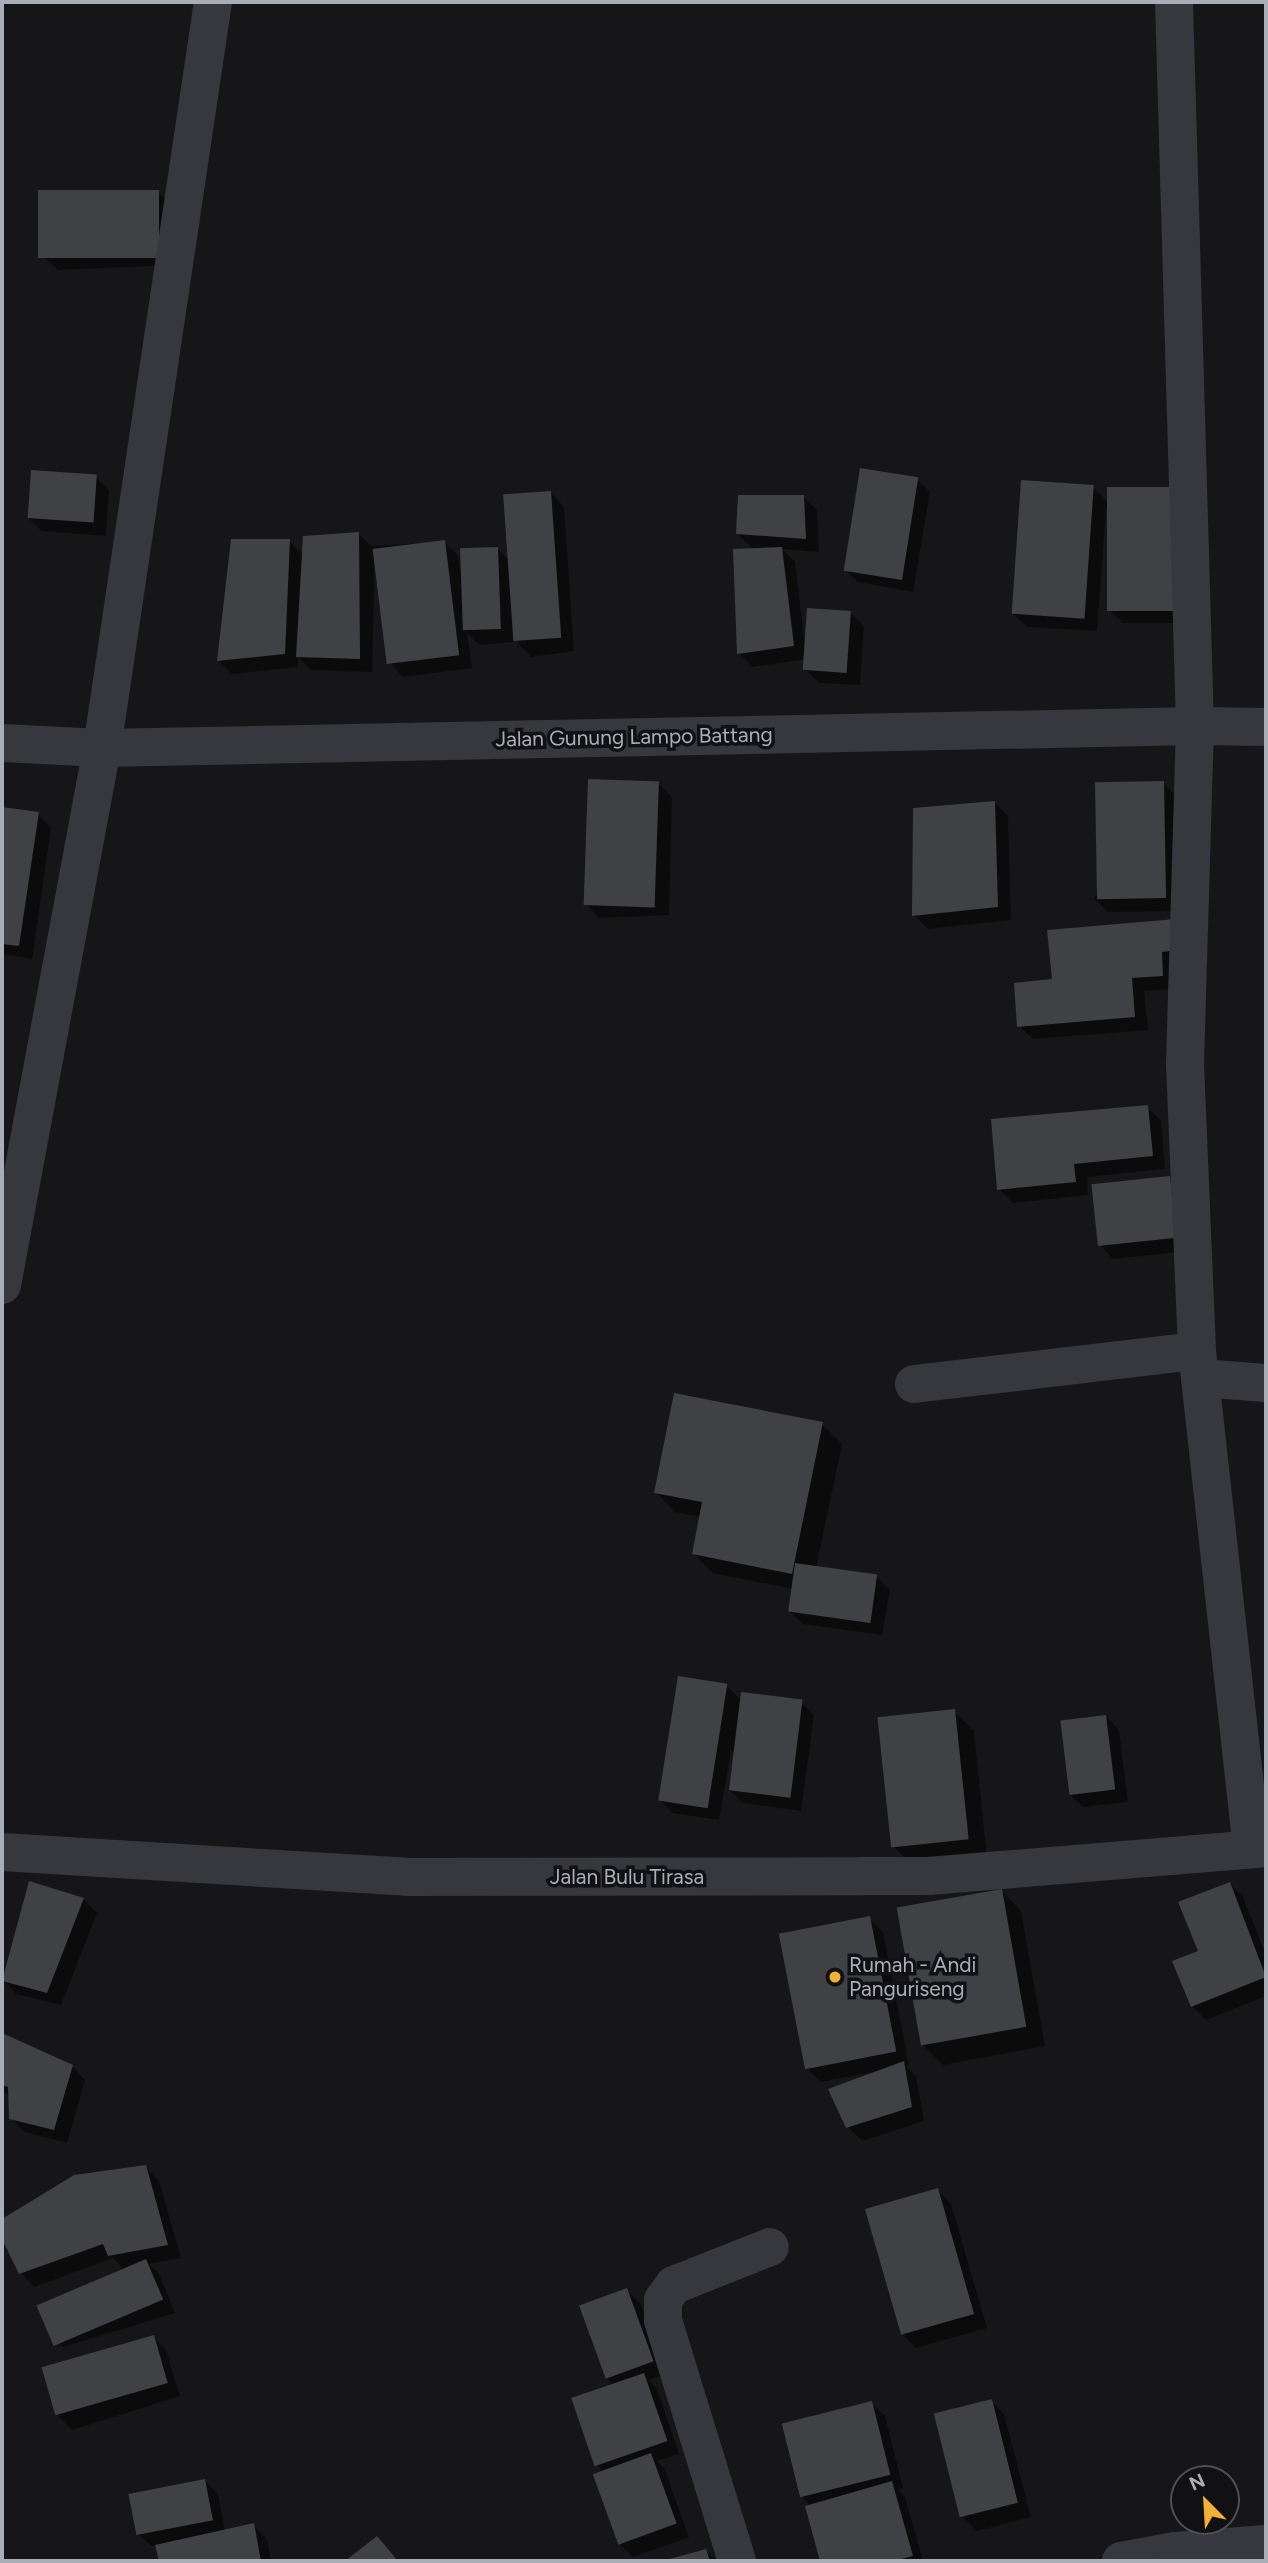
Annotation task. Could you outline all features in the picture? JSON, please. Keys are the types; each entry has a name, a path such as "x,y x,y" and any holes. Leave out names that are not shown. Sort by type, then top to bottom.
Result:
{"street":[{"path":"2,1285 102,748 213,2"},
{"path":"1174,2 1195,726 1185,1064 1198,1364 1259,1848"},
{"name":"Jalan Gunung Lampo Battang","path":"2,743 102,748 1195,726 1266,727"},
{"path":"914,1384 1198,1364 1266,1383"},
{"name":"Jalan Bulu Tirasa","path":"2,1852 407,1877 864,1877 928,1876 1259,1848"},
{"path":"737,2561 663,2320 663,2301 674,2285 770,2247"},
{"path":"1121,2561 1175,2551 1266,2543"}],"building":[{"path":"38,190 159,190 159,258 38,258"},
{"path":"860,468 918,477 902,580 844,571"},
{"path":"31,470 97,475 93,522 28,518"},
{"path":"1021,480 1094,485 1084,619 1012,614"},
{"path":"1107,487 1174,487 1174,611 1107,611"},
{"path":"551,491 561,638 513,641 503,494"},
{"path":"738,495 804,495 806,539 736,534"},
{"path":"359,532 360,659 296,657 303,536"},
{"path":"231,539 290,539 285,654 217,661"},
{"path":"445,540 459,655 387,664 373,549"},
{"path":"498,547 501,629 463,630 460,548"},
{"path":"782,547 794,646 737,654 733,549"},
{"path":"807,608 851,611 847,673 803,670"},
{"path":"588,779 659,781 655,907 584,905"},
{"path":"1164,781 1166,898 1097,899 1095,782"},
{"path":"995,801 998,907 912,916 913,808"},
{"path":"2,807 39,812 19,946 2,944"},
{"path":"1176,919 1178,950 1162,952 1163,976 1132,978 1135,1017 1017,1027 1014,983 1052,979 1047,930"},
{"path":"1148,1105 1153,1156 1074,1164 1076,1182 997,1190 991,1119"},
{"path":"1170,1176 1176,1238 1098,1246 1091,1184"},
{"path":"674,1393 823,1422 792,1574 692,1554 702,1502 654,1493"},
{"path":"795,1563 877,1575 870,1623 788,1612"},
{"path":"678,1676 727,1684 708,1808 658,1800"},
{"path":"741,1692 803,1700 790,1798 729,1790"},
{"path":"955,1709 969,1839 891,1847 877,1717"},
{"path":"1106,1715 1115,1789 1069,1795 1060,1721"},
{"path":"29,1881 84,1898 47,1993 2,1981"},
{"path":"1230,1882 1266,1977 1191,2007 1172,1961 1198,1951 1178,1902"},
{"path":"1002,1889 1026,2027 921,2045 897,1908"},
{"name":"Rumah - Andi Panguriseng","path":"870,1916 896,2051 805,2069 779,1934"},
{"path":"2,2033 73,2065 54,2130 9,2119 8,2087 2,2085"},
{"path":"904,2061 912,2107 846,2128 828,2089"},
{"path":"146,2165 168,2245 108,2256 103,2244 19,2274 2,2239 2,2219 74,2175"},
{"path":"938,2188 974,2314 901,2335 865,2209"},
{"path":"146,2259 163,2300 54,2346 36,2305"},
{"path":"627,2288 654,2361 606,2379 579,2305"},
{"path":"154,2335 168,2383 55,2415 42,2367"},
{"path":"644,2373 667,2441 595,2466 571,2398"},
{"path":"992,2399 1018,2503 960,2517 934,2414"},
{"path":"872,2401 890,2475 800,2497 782,2423"},
{"path":"651,2453 677,2523 618,2545 593,2474"},
{"path":"205,2479 213,2520 136,2535 128,2494"},
{"path":"892,2481 913,2556 894,2561 820,2561 805,2506"},
{"path":"254,2523 261,2561 159,2561 155,2545"},
{"path":"377,2536 398,2561 345,2561"},
{"path":"706,2549 710,2561 666,2560"}],"place":[{"name":"Rumah - Andi Panguriseng","path":"835,1977"}]}
